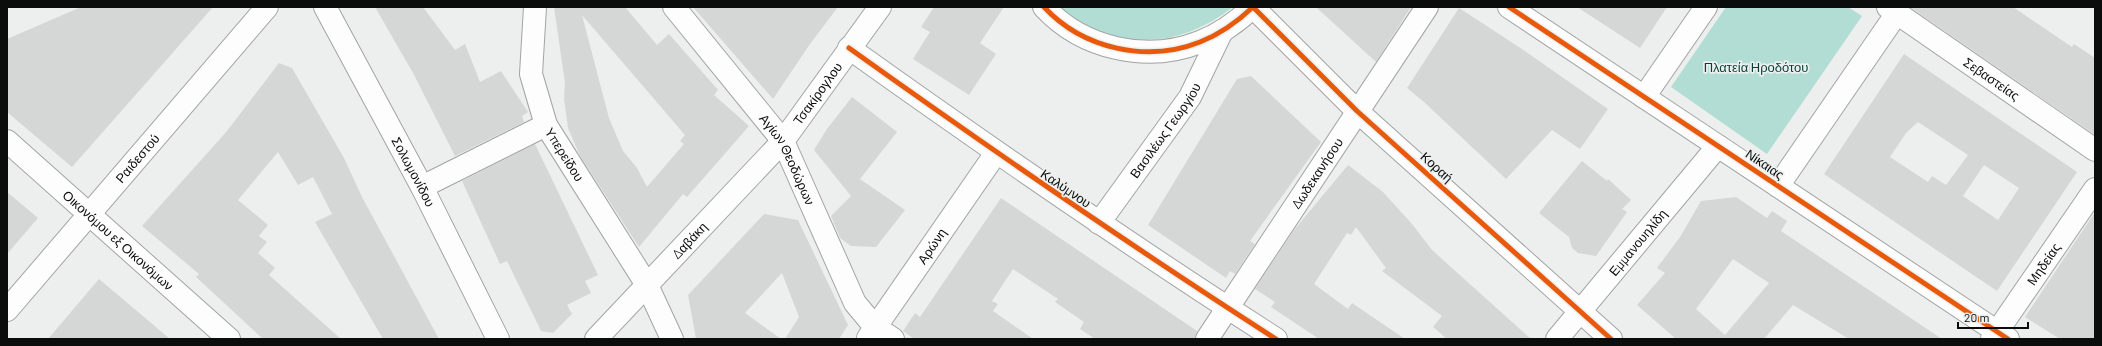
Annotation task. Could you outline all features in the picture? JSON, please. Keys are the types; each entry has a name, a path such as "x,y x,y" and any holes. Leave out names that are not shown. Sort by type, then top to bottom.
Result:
{"street":[{"name":"Ραιδεστού","path":"7,310 267,7"},
{"name":"Σολωμονίδου","path":"325,7 422,187 498,339"},
{"name":"Υπερείδου","path":"535,7 531,74 546,125 646,285 672,339"},
{"name":"Αγίων Θεοδώρων","path":"674,7 783,140 855,303 871,333 893,339"},
{"name":"Τσακίρογλου","path":"783,140 880,7"},
{"path":"1044,7 1051,15 1074,32 1099,44 1126,51 1153,52 1178,49 1201,42 1222,32 1253,7"},
{"name":"Κοραή","path":"1253,7 1357,111 1611,339"},
{"name":"Δωδεκανήσου","path":"1207,339 1427,7"},
{"name":"Νίκαιας","path":"1509,7 1778,186 1999,337"},
{"path":"1644,97 1706,7"},
{"path":"1778,186 1893,10"},
{"name":"Σεβαστείας","path":"1893,10 2095,150"},
{"name":"Βασιλέως Γεωργίου","path":"1099,223 1190,97 1222,32"},
{"name":"Καλύμνου","path":"849,48 996,153 1099,223 1276,339"},
{"path":"422,187 546,125"},
{"name":"Δαβάκη","path":"596,339 783,140"},
{"name":"Οικονόμου εξ Οικονόμων","path":"7,141 229,339"},
{"name":"Εμμανουηλίδη","path":"1557,339 1718,146"},
{"name":"Αρώνη","path":"871,333 996,153"},
{"name":"Μηδείας","path":"1999,337 2095,189"}],"green space":[{"path":"1058,7 1233,7 1190,32 1168,38 1146,40 1123,38 1101,32"},
{"name":"Πλατεία Ηροδότου","path":"1726,7 1848,7 1862,16 1767,154 1671,87"}],"building":[{"path":"81,7 213,7 72,167 7,112 7,39"},
{"path":"375,7 423,7 455,50 465,44 480,82 501,71 528,112 522,116 524,122 455,156 413,73"},
{"path":"554,7 625,7 657,45 669,34 718,90 714,95 749,126 687,197 683,194 639,247 580,156 568,128 564,99 565,83","holes":["582,15 685,135 680,141 684,144 647,187 637,168 623,151 609,118"]},
{"path":"693,7 838,7 810,44 773,99"},
{"path":"934,7 1004,7 980,43 996,54 969,95 913,59 930,32 921,27"},
{"path":"1316,7 1411,7 1376,62"},
{"path":"1577,7 1667,7 1640,48"},
{"path":"1910,7 2013,7 2072,47 2074,44 2095,58 2095,135"},
{"path":"1459,8 1522,49 1608,109 1580,149 1552,130 1506,179 1407,88"},
{"path":"1904,54 2077,172 1997,291 1824,174","holes":["1918,122 1968,155 1946,185 1932,176 1928,182 1890,157 1906,133","1984,165 2019,188 1998,220 1963,196"]},
{"path":"279,63 292,68 344,158 362,197 439,339 383,339 315,222 332,214 313,177 298,185 278,152 238,200 268,225 259,236 267,242 258,253 275,268 269,275 341,339 263,339 196,277 199,274 142,226 227,131"},
{"path":"1251,76 1321,142 1250,241 1255,244 1235,274 1230,271 1226,278 1148,225 1237,79"},
{"path":"852,97 897,132 860,179 905,210 876,247 851,246 840,238 831,216 851,196 814,150 827,129"},
{"path":"535,144 598,275 585,281 591,293 567,305 572,314 553,333 541,331 507,261 500,264 462,181"},
{"path":"1582,161 1607,181 1608,179 1631,200 1622,209 1627,212 1596,256 1578,253 1572,248 1569,237 1539,213"},
{"path":"1348,165 1383,192 1412,224 1432,250 1531,339 1447,339 1433,327 1442,316 1382,271 1386,268 1356,227 1351,235 1347,233 1314,284 1348,309 1352,303 1405,339 1319,339 1271,307 1275,302 1255,289 1294,230"},
{"path":"7,192 38,218 7,254"},
{"path":"1736,197 1767,218 1772,211 1787,221 1781,231 1942,339 1849,339 1793,305 1764,339 1676,339 1637,305 1665,273 1657,268 1680,237 1701,201","holes":["1733,259 1769,283 1725,335 1696,309"]},
{"path":"1001,198 1197,331 1195,339 1095,339 1080,329 1084,322 1055,302 1058,299 1013,269 992,301 998,304 993,311 1033,339 914,339 903,331 915,313 920,317"},
{"path":"2095,212 2095,339 2060,339 2025,317"},
{"path":"764,214 798,220 848,325 839,339 785,339 799,317 782,273 745,313 781,339 696,339 688,295"},
{"path":"99,279 138,312 170,339 48,339"}],"cycle path":[{"path":"1044,7 1077,33 1097,42 1117,48 1138,51 1159,51 1180,48 1208,39 1241,18 1253,7 1357,111 1611,339"},
{"path":"1509,7 2008,339"},
{"path":"849,48 954,123 1061,196 1276,339"}]}
